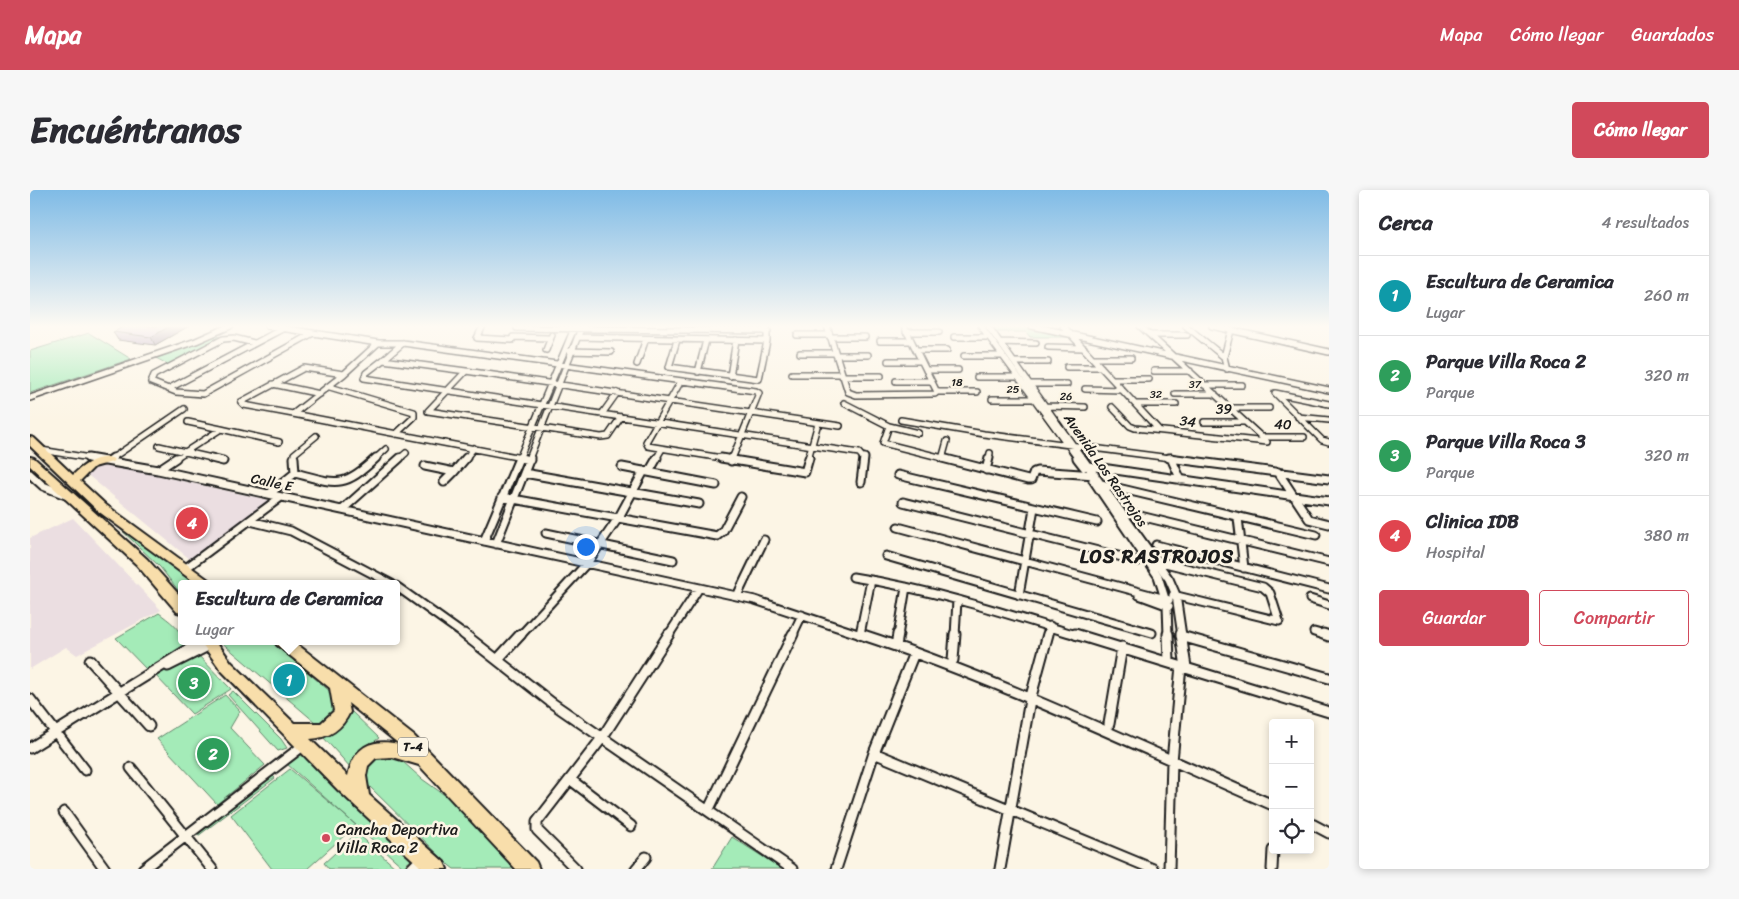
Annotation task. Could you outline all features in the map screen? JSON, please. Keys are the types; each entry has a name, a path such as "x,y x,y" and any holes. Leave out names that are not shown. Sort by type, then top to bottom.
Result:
{"highway":[{"path":"30,440 102,508 202,580"},
{"path":"71,477 82,465 84,457"},
{"path":"30,460 142,562 178,603"},
{"path":"71,477 90,465 108,460"},
{"path":"208,645 226,666 425,865"},
{"name":"T-4","path":"287,645 408,741 422,758 529,869"},
{"path":"289,730 310,734 325,730 335,724 342,712 337,685"},
{"name":"T-4","path":"361,800 357,777 359,765 368,755 386,748 422,758"}],"street":[{"path":"30,397 141,358"},
{"path":"30,397 147,358"},
{"path":"188,358 151,377 151,382 168,389 194,395 203,394 268,358"},
{"path":"168,389 227,358"},
{"path":"292,415 330,387 362,358"},
{"path":"386,358 364,378 863,454 861,482"},
{"path":"512,358 758,392 731,461"},
{"path":"484,541 561,358"},
{"path":"496,544 570,358"},
{"path":"637,364 639,358"},
{"path":"672,358 669,367 730,376 760,378 764,358"},
{"path":"698,372 702,358"},
{"path":"730,376 733,358"},
{"path":"836,358 842,375"},
{"path":"919,358 937,392"},
{"name":"Avenida Los Rastrojos","path":"1003,358 1070,445"},
{"name":"Avenida Los Rastrojos","path":"1011,358 1070,445 1169,579 1176,602 1184,667 1172,761 1169,869"},
{"path":"1093,358 1131,358"},
{"path":"1093,358 1159,430"},
{"path":"1175,358 1263,440"},
{"path":"1180,358 1329,389"},
{"path":"1224,358 1226,368"},
{"path":"383,360 840,426"},
{"path":"888,361 921,361"},
{"path":"1014,362 1048,362"},
{"path":"1067,367 1101,367"},
{"path":"344,374 307,368 245,399 242,404 530,460"},
{"path":"926,370 958,370"},
{"path":"466,371 428,411 541,430 605,437 608,436 621,417"},
{"path":"1154,371 1190,371"},
{"path":"792,374 881,376"},
{"name":"18","path":"842,375 847,390 856,395 926,395 937,392 977,392"},
{"path":"976,376 1017,376"},
{"path":"1112,379 1149,379"},
{"path":"682,380 645,444 662,449 805,472 818,423"},
{"path":"896,381 932,381"},
{"path":"273,384 320,394"},
{"path":"1029,384 1067,384"},
{"path":"1204,384 1242,385"},
{"path":"330,387 414,412 414,418 396,434"},
{"path":"1085,389 1122,390"},
{"path":"1329,404 1275,393 1322,440 1329,442"},
{"path":"602,414 617,394"},
{"name":"37","path":"1175,394 1214,394"},
{"name":"25","path":"992,399 1033,399"},
{"path":"844,404 889,426 918,433"},
{"name":"32","path":"1135,404 1176,404"},
{"name":"26","path":"1045,406 1085,407"},
{"name":"34","path":"1112,407 1132,428 1263,440"},
{"path":"1230,408 1269,408"},
{"path":"108,460 184,410"},
{"path":"1298,417 1329,420"},
{"path":"901,420 1070,445 1329,479"},
{"path":"188,422 279,442"},
{"name":"39","path":"1204,422 1245,422"},
{"path":"889,426 882,441 885,445 986,470 1028,480 1037,471 1092,475"},
{"path":"158,470 221,429"},
{"path":"295,474 294,454 316,436"},
{"name":"40","path":"1263,440 1304,437"},
{"path":"942,459 947,441"},
{"path":"159,446 223,461"},
{"path":"444,482 474,448"},
{"path":"295,474 334,484 348,482 386,449"},
{"path":"498,660 588,562 619,517 632,492 662,449"},
{"name":"Calle E","path":"41,450 158,470 496,544 588,562 737,596 802,615 914,653 1030,700 1269,803"},
{"path":"342,510 406,453"},
{"path":"986,470 990,453"},
{"path":"1171,457 1181,480"},
{"path":"425,466 454,472"},
{"path":"1085,466 1329,501"},
{"path":"622,467 716,485"},
{"path":"524,472 699,504"},
{"path":"1278,472 1292,496 1309,519 1314,522 1329,524"},
{"path":"30,474 43,486 69,496"},
{"path":"269,494 295,474"},
{"path":"898,475 1097,522"},
{"path":"1099,484 1316,535"},
{"name":"Avenida Los Rastrojos","path":"1099,484 1158,576 1166,599 1169,662"},
{"path":"186,568 281,497"},
{"path":"502,497 717,536 723,531 741,498"},
{"path":"903,502 1138,561"},
{"path":"1019,595 1034,508"},
{"path":"1132,514 1329,562"},
{"path":"1238,518 1239,541 1244,568"},
{"path":"250,521 291,531 384,580"},
{"path":"898,527 1176,602 1279,621 1270,593 1263,587 1157,561"},
{"path":"546,533 673,560"},
{"path":"737,596 764,540"},
{"path":"1156,545 1329,589"},
{"path":"886,556 1152,632"},
{"path":"853,577 906,586 1016,616 1329,712"},
{"path":"860,634 871,580"},
{"path":"896,646 906,586"},
{"path":"576,869 536,827 537,822 602,738 699,588"},
{"path":"400,589 498,660 552,703 792,869"},
{"path":"1166,599 1176,602"},
{"path":"953,660 957,600"},
{"path":"1310,600 1329,604"},
{"path":"708,812 802,615"},
{"path":"1000,869 1030,700 1050,626"},
{"path":"1314,632 1329,636"},
{"path":"1181,636 1329,678"},
{"path":"30,748 201,645"},
{"path":"1109,724 1122,647"},
{"path":"836,869 874,753 914,653"},
{"path":"90,660 149,726"},
{"path":"30,699 85,770"},
{"path":"143,869 304,745"},
{"path":"874,753 1154,869"},
{"path":"131,768 212,869"},
{"path":"571,780 631,826"},
{"path":"64,812 105,869"},
{"path":"1314,825 1329,834"},
{"path":"1272,869 1273,854"},
{"path":"636,869 646,857"}],"shaded area":[{"path":"106,464 269,500 191,560 84,472 92,466"},
{"path":"73,518 161,610 77,655 66,647 30,669 30,538"}],"green space":[{"path":"30,358 131,359 30,393"},
{"path":"157,358 183,358 169,365"},
{"path":"114,523 190,580 178,580 178,590 160,567"},
{"path":"159,613 178,631 178,645 188,645 147,670 116,638"},
{"path":"225,645 276,645 332,693 337,707 326,722 315,722"},
{"path":"194,651 231,689 192,714 155,675"},
{"path":"233,691 281,739 287,748 278,751 228,695"},
{"path":"225,695 240,711 230,728 265,765 217,804 157,739"},
{"path":"351,711 379,738 356,755 351,768 323,737 337,730"},
{"path":"392,752 422,779 460,806 524,869 454,869 450,866 364,781 367,760"},
{"path":"301,753 412,859 403,867 287,764"},
{"path":"290,769 356,825 307,869 272,869 231,815"},
{"path":"273,776 275,778 198,836 196,834"},
{"path":"357,833 397,869 329,869 324,863"},
{"path":"732,837 782,869 712,869"}],"place":[{"name":"Clinica IDB","path":"192,523"},
{"name":"Escultura de Ceramica","path":"289,680"},
{"name":"Parque Villa Roca 3","path":"194,683"},
{"name":"Parque Villa Roca 2","path":"213,754"},
{"name":"Cancha Deportiva Villa Roca 2","path":"326,838"}],"district":[{"name":"LOS RASTROJOS","path":"1157,556"}]}
